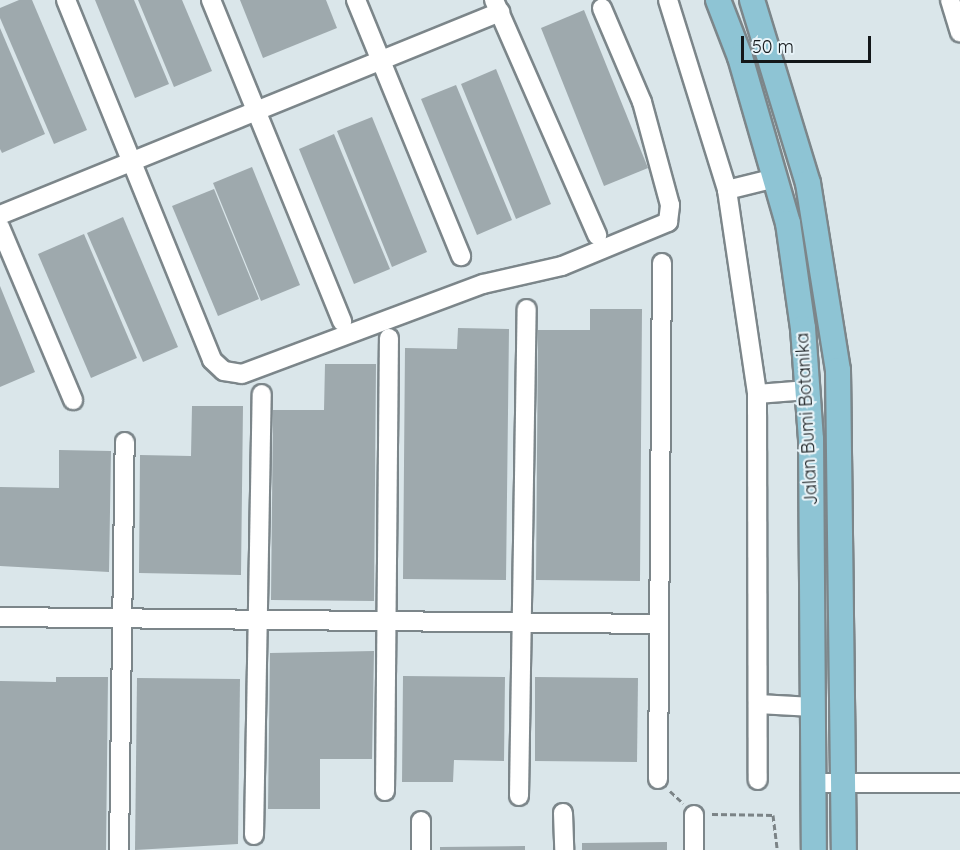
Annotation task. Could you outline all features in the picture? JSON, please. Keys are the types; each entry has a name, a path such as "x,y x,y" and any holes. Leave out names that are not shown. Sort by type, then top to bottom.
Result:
{"main road":[{"name":"Jalan Bumi Botanika","path":"718,0 740,57 776,178 798,280 808,390 814,850"},
{"name":"Jalan Bumi Botanika","path":"752,0 770,46 808,183 838,370 844,850"},
{"path":"740,57 770,46"}],"street":[{"path":"66,0 212,360 224,371 242,374 483,284 562,266 668,222 670,205 642,102 602,8"},
{"path":"211,0 342,321"},
{"path":"356,0 461,256"},
{"path":"668,0 727,190 757,394 758,780"},
{"path":"950,0 960,33"},
{"path":"0,215 131,164 255,109 381,60 497,6 597,235"},
{"path":"727,190 776,178"},
{"path":"0,227 73,400"},
{"path":"658,779 656,624 662,263"},
{"path":"519,796 527,309"},
{"path":"385,791 389,338"},
{"path":"757,394 808,390"},
{"path":"254,835 256,620 262,394"},
{"path":"119,850 125,442"},
{"path":"0,617 387,624 656,624"},
{"path":"758,705 813,707"},
{"path":"813,783 960,783"},
{"path":"563,813 564,850"},
{"path":"694,814 694,850"},
{"path":"421,821 421,850"}],"path":[{"path":"658,779 694,814 767,812 777,822 777,850"}],"building":[{"path":"19,0 32,0 87,130 54,144 0,18 0,8"},
{"path":"95,0 134,0 169,84 135,98"},
{"path":"138,0 182,0 212,71 174,87"},
{"path":"240,0 326,0 337,28 263,58"},
{"path":"584,10 648,168 604,186 541,28"},
{"path":"0,28 45,134 2,153 0,149"},
{"path":"496,69 551,204 516,219 461,84"},
{"path":"456,85 512,220 477,235 421,99"},
{"path":"372,117 427,252 392,267 337,131"},
{"path":"334,134 390,269 354,284 299,149"},
{"path":"252,167 300,285 261,301 213,183"},
{"path":"214,189 259,299 218,316 172,206"},
{"path":"123,217 178,347 143,362 87,233"},
{"path":"84,234 137,358 91,378 38,254"},
{"path":"0,286 35,372 0,387"},
{"path":"590,309 642,309 640,581 536,580 538,330 590,330"},
{"path":"458,328 509,329 506,580 403,579 405,348 457,349"},
{"path":"325,364 376,364 374,601 271,600 273,410 324,410"},
{"path":"192,406 243,406 241,575 139,573 140,455 191,456"},
{"path":"59,450 111,451 109,572 0,566 0,487 59,488"},
{"path":"374,651 372,759 320,759 320,809 268,809 270,653"},
{"path":"403,676 505,677 504,761 454,760 453,782 402,782"},
{"path":"56,677 108,677 106,850 0,850 0,681 56,682"},
{"path":"535,677 638,678 637,762 535,761"},
{"path":"137,678 240,679 238,844 135,850"},
{"path":"667,842 667,850 582,850 582,843"},
{"path":"525,846 525,850 440,850 440,847"}]}
